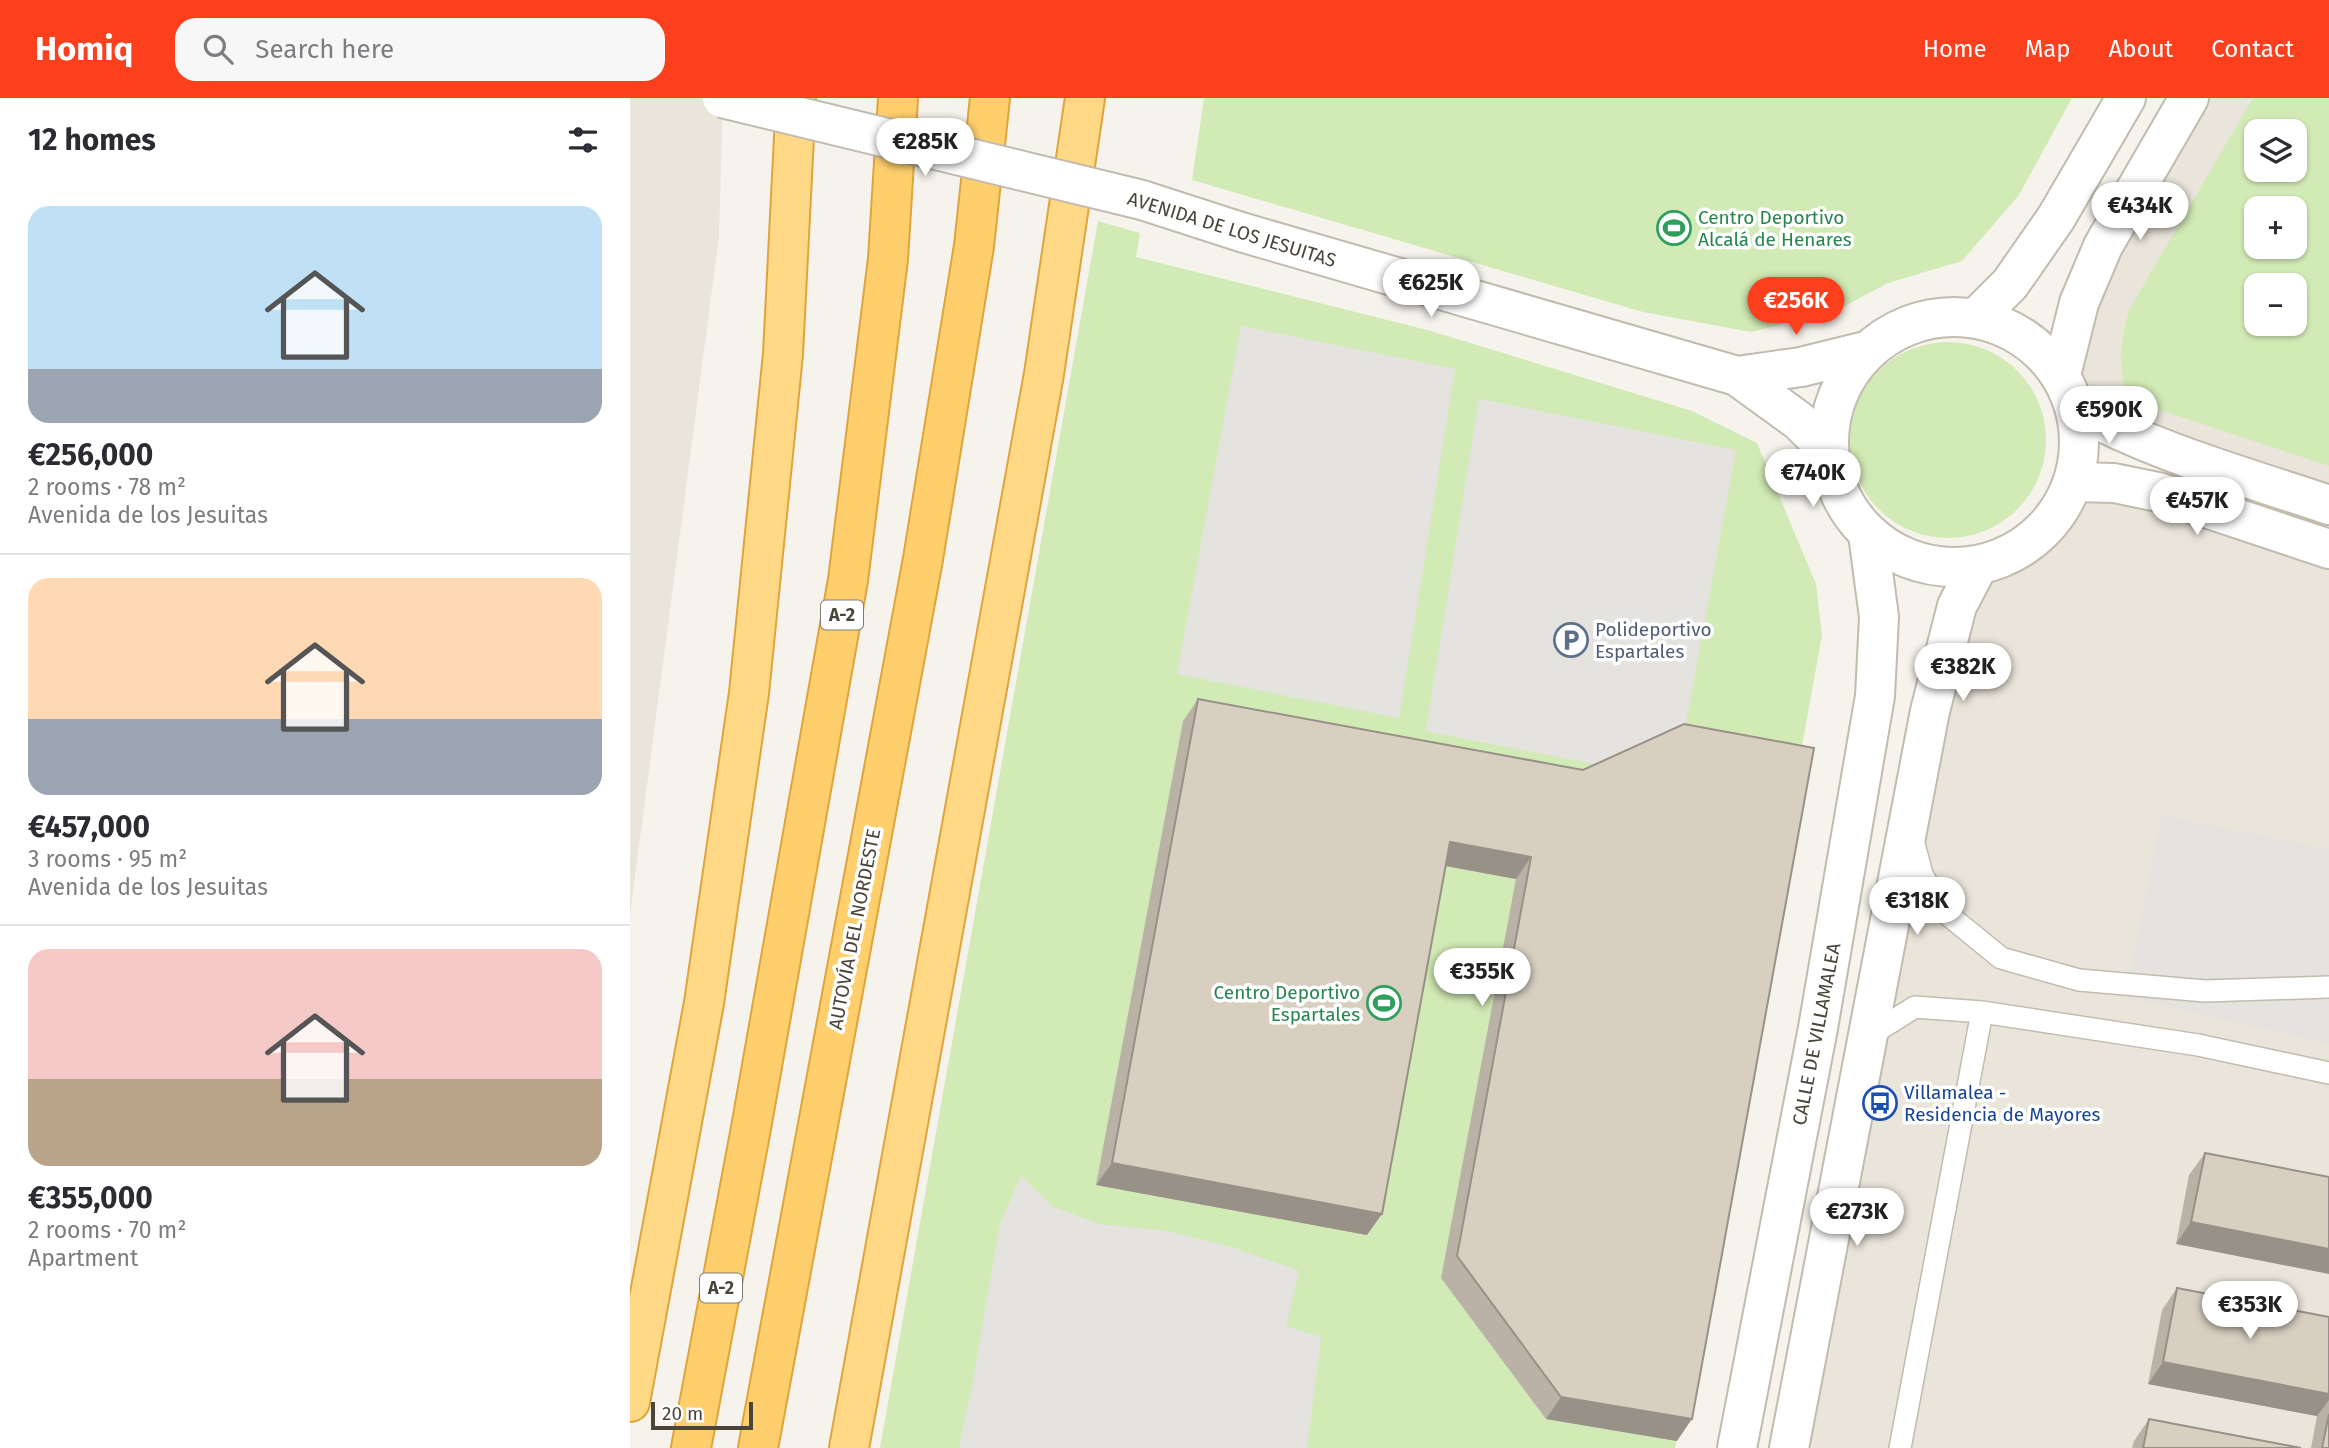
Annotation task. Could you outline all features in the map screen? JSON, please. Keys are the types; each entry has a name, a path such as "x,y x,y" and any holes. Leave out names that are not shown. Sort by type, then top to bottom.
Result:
{"highway":[{"path":"630,1402 704,1003 749,693 783,354 796,98"},
{"name":"A-2","path":"691,1448 848,580 888,258 898,98"},
{"name":"AUTOVÍA DEL NORDESTE","path":"758,1448 923,559 974,246 989,98"},
{"path":"849,1448 1044,374 1085,98"},
{"path":"630,1258 679,1013 729,833"},
{"path":"773,1448 786,1298"}],"street":[{"name":"AVENIDA DE LOS JESUITAS","path":"722,98 1142,201 1737,376 1799,421 1828,450"},
{"path":"1977,317 2010,284 2056,218 2126,98"},
{"path":"2189,98 2103,246 2079,303 2068,391 2080,445 2073,482 2063,505 2040,534 2010,555 1978,566 1931,566 1900,556 1868,534 1842,500 1828,450 1836,397 1866,351 1898,329 1938,316 1977,317 2013,330 2045,355 2068,391 2109,427 2172,453 2329,505"},
{"name":"AVENIDA DE LOS JESUITAS","path":"1737,376 1801,367 1866,351"},
{"path":"2073,482 2114,483 2158,492 2329,549"},
{"name":"CALLE DE VILLAMALEA","path":"1737,1448 1818,1028 1875,696 1879,617 1868,534"},
{"path":"1789,1448 1930,711 1957,606 1978,566"}],"lane":[{"path":"1909,825 1922,874 1941,909 2001,958 2079,980 2205,991 2329,986"},
{"path":"1867,1037 1915,1007 1982,1012 2199,1045 2329,1073"},
{"path":"1900,1448 1982,1012"}],"shaded area":[{"path":"630,98 723,98 719,236 630,915"},
{"path":"2189,98 2329,98 2329,505 2109,427 2061,375"},
{"path":"1241,326 1455,369 1399,718 1177,674"},
{"name":"Polideportivo Espartales","path":"1479,399 1736,450 1683,740 1619,769 1426,731"},
{"path":"2073,482 2329,549 2329,1448 1789,1448 1978,566 2011,554 2040,534 2063,505"},
{"path":"2161,815 2329,849 2329,1044 2126,997"},
{"path":"1021,1176 1052,1206 1099,1224 1167,1231 1235,1248 1299,1271 1286,1326 1321,1337 1307,1448 959,1448 1000,1224"}],"green space":[{"name":"Centro Deportivo Alcalá de Henares","path":"1204,98 2072,98 2019,195 1962,261 1888,283 1837,310 1751,332 1643,312 1192,180"},
{"path":"2253,98 2329,98 2329,466 2127,399 2121,354 2129,310"},
{"name":"Centro Deportivo Espartales","path":"1098,221 1140,233 1136,257 1431,331 1692,411 1757,443 1816,584 1822,635 1675,1448 880,1448"},
{"path":"1948,342 1985,350 2017,371 2038,403 2046,440 2038,477 2017,509 1985,530 1948,538 1911,530 1879,509 1858,477 1850,440 1858,403 1879,371 1911,350"}],"building":[{"path":"1198,699 1583,770 1684,724 1814,748 1692,1419 1561,1397 1457,1256 1531,857 1450,842 1382,1214 1112,1163"},
{"path":"2205,1153 2329,1177 2329,1249 2191,1222"},
{"path":"2177,1288 2329,1317 2329,1394 2163,1362"},
{"path":"2329,1414 2329,1448 2322,1448"},
{"path":"2149,1419 2301,1448 2143,1448"}],"place":[{"name":"Centro Deportivo Alcalá de Henares","path":"1674,228"},
{"name":"Polideportivo Espartales","path":"1571,640"},
{"name":"Centro Deportivo Espartales","path":"1384,1003"},
{"name":"Villamalea - Residencia de Mayores","path":"1880,1103"}]}
